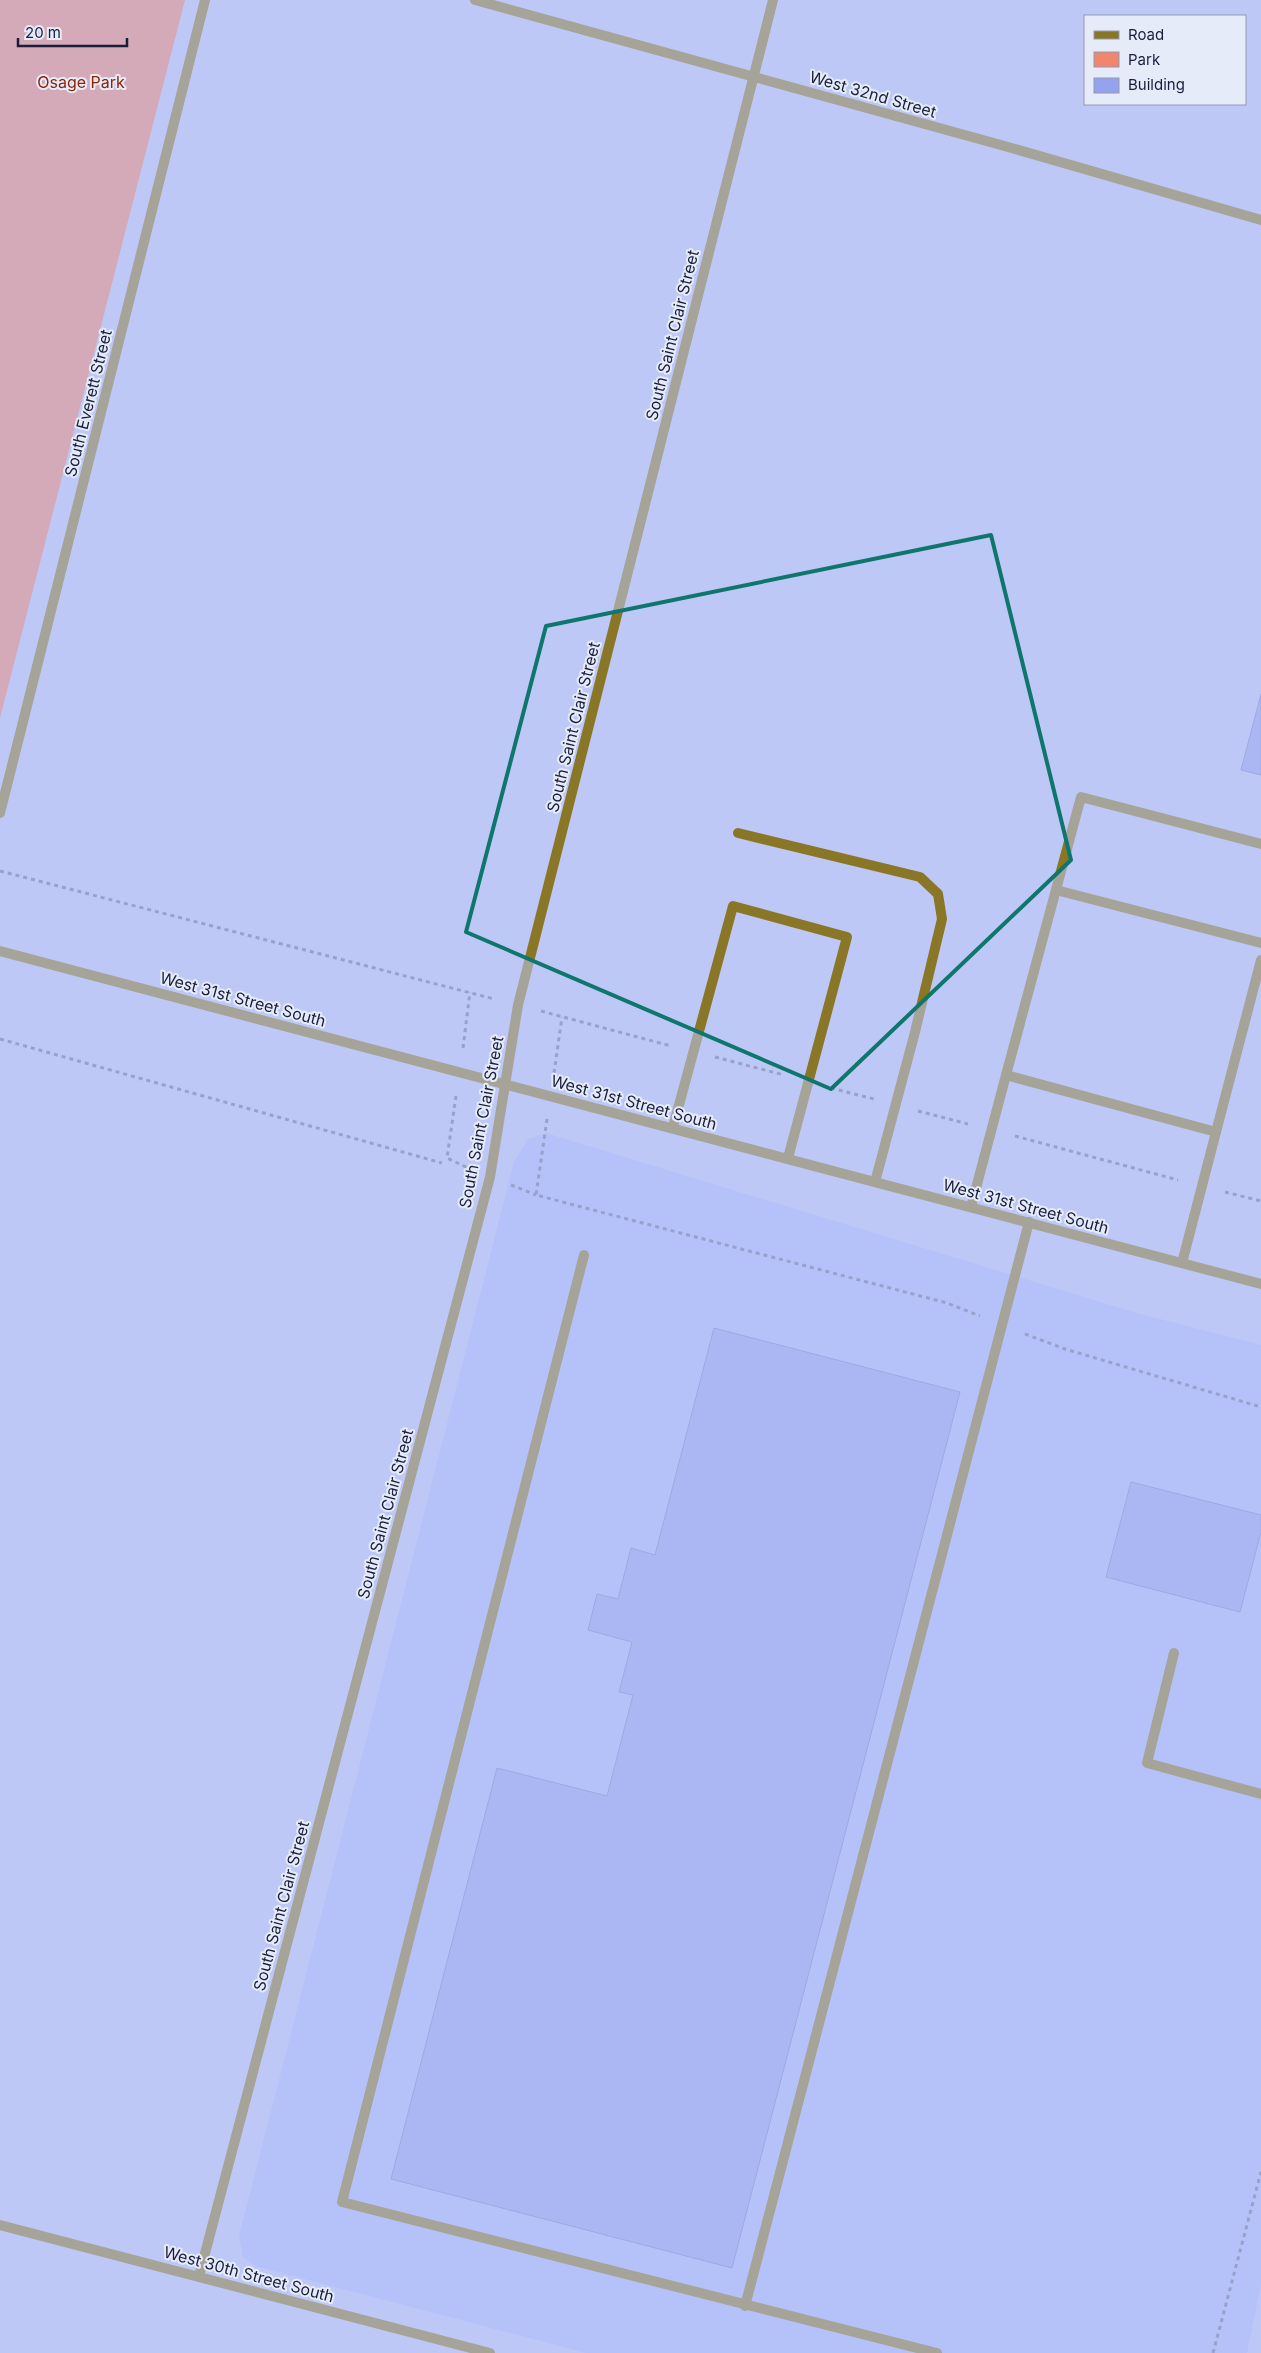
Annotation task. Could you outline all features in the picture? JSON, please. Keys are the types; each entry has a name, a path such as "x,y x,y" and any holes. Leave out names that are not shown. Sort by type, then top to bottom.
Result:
{"street":[{"name":"South Everett Street","path":"0,813 205,0"},
{"name":"West 32nd Street","path":"475,0 754,76 1261,220"},
{"name":"South Saint Clair Street","path":"199,2276 490,1177 518,1005 773,0"},
{"path":"971,1207 1080,797 1261,844"},
{"path":"738,833 920,877 938,894 942,919 875,1182"},
{"path":"1056,890 1261,943"},
{"path":"673,1128 733,906 847,937 788,1158"},
{"name":"West 31st Street South","path":"0,951 460,1071 505,1086 551,1095 1261,1284"},
{"path":"1182,1263 1261,960"},
{"path":"1006,1074 1216,1132"},
{"path":"745,2306 1029,1222"},
{"path":"584,1254 342,2202 745,2306 937,2353"},
{"path":"1174,1652 1147,1763 1261,1794"},
{"name":"West 30th Street South","path":"0,2225 490,2353"}],"path":[{"path":"0,871 470,992 1261,1202"},
{"path":"470,992 447,1158 536,1195 947,1303 1065,1349 1261,1407"},
{"path":"536,1195 562,1017"},
{"path":"0,1038 442,1163"},
{"path":"1213,2353 1261,2172"}],"highlighted area":[{"path":"991,535 1071,860 831,1089 466,932 546,626"}],"shaded area":[{"path":"546,1133 1137,1313 1261,1345 1261,2284 1247,2353 586,2353 255,2266 243,2257 239,2236 514,1162 528,1139"}],"green space":[{"name":"Osage Park","path":"0,0 185,0 0,718"}],"building":[{"path":"1261,694 1261,775 1241,770"},
{"path":"714,1328 960,1392 732,2268 391,2179 497,1768 607,1796 633,1695 619,1692 632,1642 588,1630 597,1594 618,1599 631,1548 655,1555"},
{"path":"1131,1482 1261,1515 1261,1532 1240,1612 1106,1577"}]}
